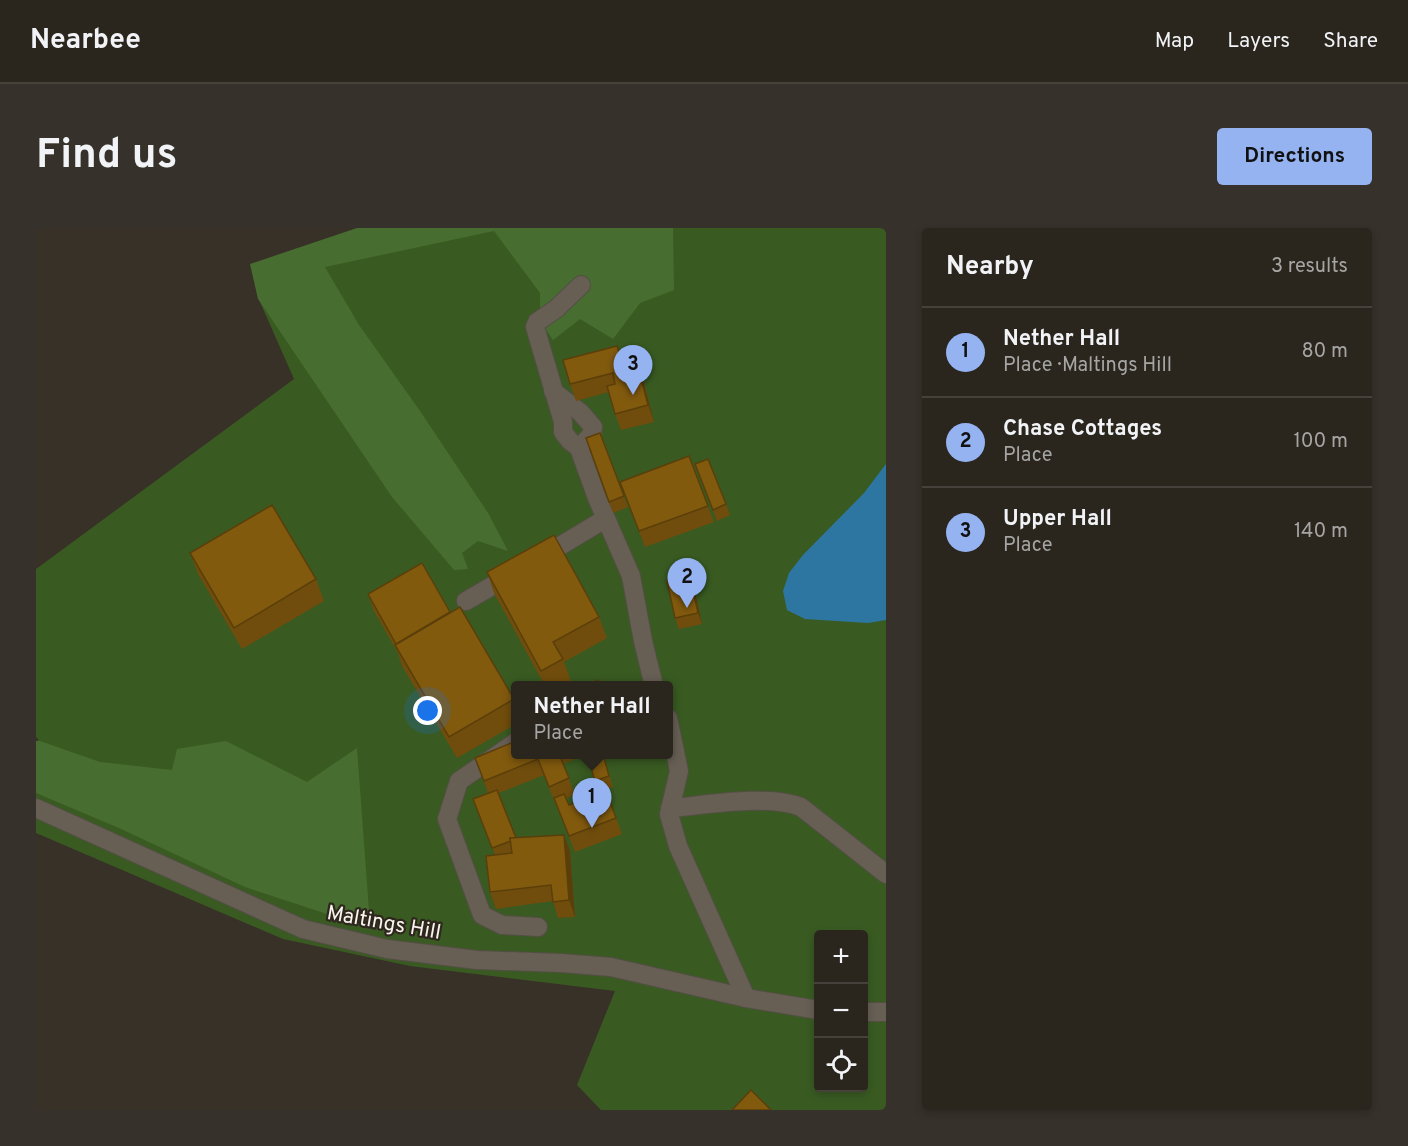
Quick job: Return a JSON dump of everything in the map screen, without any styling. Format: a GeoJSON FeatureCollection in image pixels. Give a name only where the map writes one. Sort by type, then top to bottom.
{"type":"FeatureCollection","features":[{"type":"Feature","properties":{"kind":"street"},"geometry":{"type":"LineString","coordinates":[[581,285],[556,309],[537,322],[535,327],[563,422],[563,432],[579,448],[605,519],[631,576],[653,681]]}},
{"type":"Feature","properties":{"kind":"street"},"geometry":{"type":"LineString","coordinates":[[553,391],[581,412],[593,427],[592,434],[579,448]]}},
{"type":"Feature","properties":{"kind":"street"},"geometry":{"type":"LineString","coordinates":[[466,601],[605,519]]}},
{"type":"Feature","properties":{"kind":"street"},"geometry":{"type":"LineString","coordinates":[[673,739],[679,771],[669,814],[678,846],[746,998]]}},
{"type":"Feature","properties":{"kind":"street"},"geometry":{"type":"LineString","coordinates":[[511,745],[459,781],[447,819],[482,915],[502,925],[538,927]]}},
{"type":"Feature","properties":{"kind":"street"},"geometry":{"type":"LineString","coordinates":[[670,808],[760,801],[788,802],[801,807],[886,874]]}},
{"type":"Feature","properties":{"kind":"street","name":"Maltings Hill"},"geometry":{"type":"LineString","coordinates":[[36,808],[303,929],[387,949],[477,960],[611,967],[746,998],[814,1009]]}},
{"type":"Feature","properties":{"kind":"street"},"geometry":{"type":"LineString","coordinates":[[868,1012],[886,1012]]}},
{"type":"Feature","properties":{"kind":"green space"},"geometry":{"type":"Polygon","coordinates":[[[357,228],[673,228],[674,290],[640,303],[613,339],[580,319],[553,340],[540,321],[540,293],[494,231],[325,267],[359,325],[488,513],[508,551],[478,541],[462,553],[468,569],[454,570],[392,497],[258,299],[250,264],[357,228]]]}},
{"type":"Feature","properties":{"kind":"green space"},"geometry":{"type":"Polygon","coordinates":[[[376,228],[886,228],[886,1110],[601,1110],[577,1085],[615,991],[410,966],[283,939],[36,833],[36,741],[39,740],[36,737],[36,569],[294,379],[260,302],[376,228]]]}},
{"type":"Feature","properties":{"kind":"green space"},"geometry":{"type":"Polygon","coordinates":[[[36,741],[100,762],[172,770],[177,749],[226,741],[307,782],[357,748],[369,911],[342,919],[245,887],[119,828],[36,793],[36,741]]]}},
{"type":"Feature","properties":{"kind":"water"},"geometry":{"type":"Polygon","coordinates":[[[886,464],[886,620],[868,623],[805,619],[787,610],[783,591],[789,573],[803,555],[864,493],[886,464]]]}},
{"type":"Feature","properties":{"kind":"building"},"geometry":{"type":"Polygon","coordinates":[[[617,346],[620,355],[634,352],[648,405],[615,414],[607,386],[615,384],[613,373],[570,384],[563,360],[617,346]]]}},
{"type":"Feature","properties":{"kind":"building"},"geometry":{"type":"Polygon","coordinates":[[[600,433],[624,496],[609,502],[586,438],[600,433]]]}},
{"type":"Feature","properties":{"kind":"building"},"geometry":{"type":"Polygon","coordinates":[[[689,456],[708,506],[639,531],[620,482],[689,456]]]}},
{"type":"Feature","properties":{"kind":"building"},"geometry":{"type":"Polygon","coordinates":[[[708,459],[726,504],[713,510],[695,464],[708,459]]]}},
{"type":"Feature","properties":{"kind":"building"},"geometry":{"type":"Polygon","coordinates":[[[272,505],[316,579],[234,628],[190,553],[272,505]]]}},
{"type":"Feature","properties":{"kind":"building"},"geometry":{"type":"Polygon","coordinates":[[[554,535],[599,617],[553,642],[563,659],[541,671],[487,572],[554,535]]]}},
{"type":"Feature","properties":{"kind":"building"},"geometry":{"type":"Polygon","coordinates":[[[422,563],[450,612],[396,644],[368,594],[422,563]]]}},
{"type":"Feature","properties":{"kind":"building"},"geometry":{"type":"Polygon","coordinates":[[[690,576],[698,613],[675,618],[667,581],[690,576]]]}},
{"type":"Feature","properties":{"kind":"building"},"geometry":{"type":"Polygon","coordinates":[[[460,607],[511,694],[511,701],[449,737],[395,645],[460,607]]]}},
{"type":"Feature","properties":{"kind":"building"},"geometry":{"type":"Polygon","coordinates":[[[511,743],[511,759],[538,759],[484,781],[475,758],[511,743]]]}},
{"type":"Feature","properties":{"kind":"building"},"geometry":{"type":"Polygon","coordinates":[[[538,759],[561,759],[569,778],[549,787],[538,759]]]}},
{"type":"Feature","properties":{"kind":"building"},"geometry":{"type":"Polygon","coordinates":[[[588,759],[604,759],[609,776],[595,781],[588,759]]]}},
{"type":"Feature","properties":{"kind":"building"},"geometry":{"type":"Polygon","coordinates":[[[497,790],[516,838],[510,838],[511,841],[492,848],[473,799],[497,790]]]}},
{"type":"Feature","properties":{"kind":"building"},"geometry":{"type":"Polygon","coordinates":[[[606,791],[616,818],[569,836],[554,798],[564,794],[569,805],[606,791]]]}},
{"type":"Feature","properties":{"kind":"building"},"geometry":{"type":"Polygon","coordinates":[[[564,835],[569,900],[553,902],[551,885],[490,892],[486,856],[512,853],[510,838],[564,835]]]}},
{"type":"Feature","properties":{"kind":"building"},"geometry":{"type":"Polygon","coordinates":[[[751,1090],[771,1110],[732,1110],[751,1090]]]}},
{"type":"Feature","properties":{"kind":"place","name":"Upper Hall"},"geometry":{"type":"Point","coordinates":[633,395]}},
{"type":"Feature","properties":{"kind":"place","name":"Chase Cottages"},"geometry":{"type":"Point","coordinates":[687,608]}},
{"type":"Feature","properties":{"kind":"place","name":"Nether Hall"},"geometry":{"type":"Point","coordinates":[592,828]}}]}
